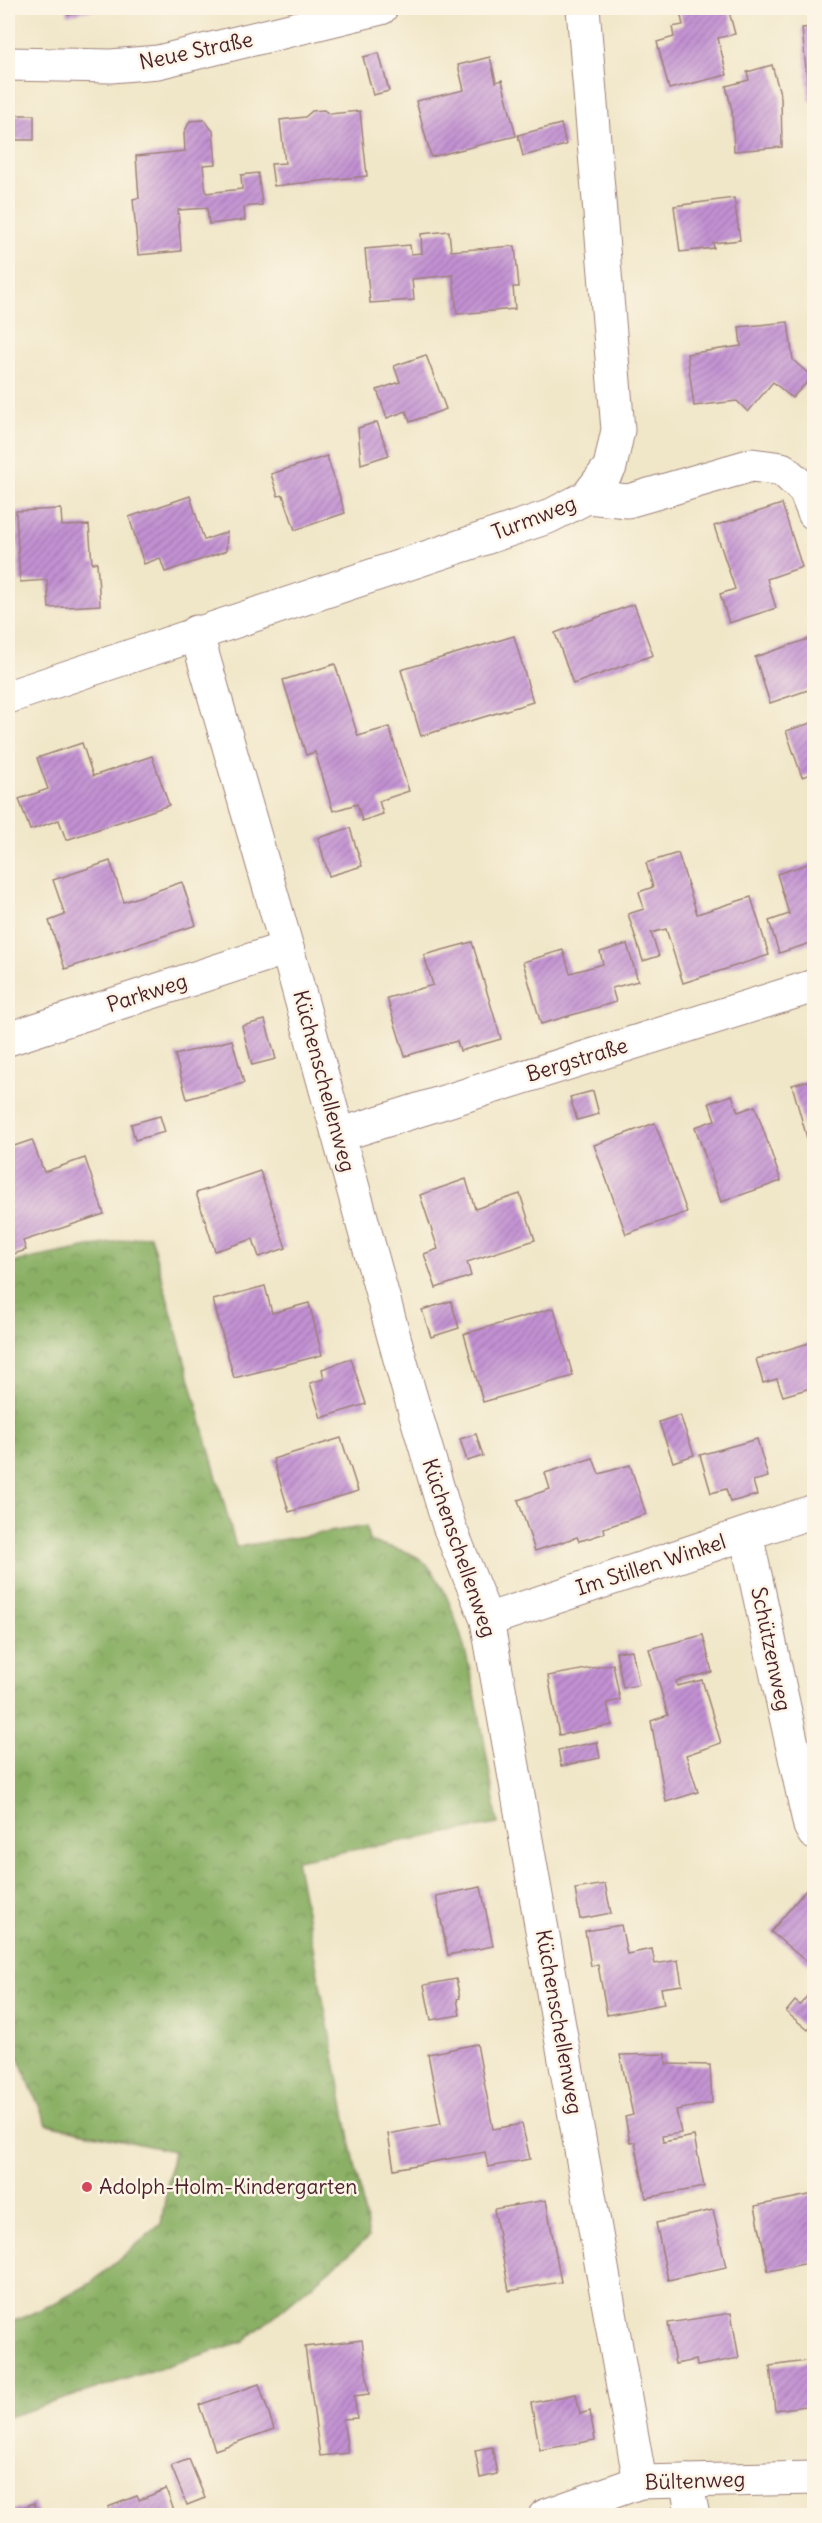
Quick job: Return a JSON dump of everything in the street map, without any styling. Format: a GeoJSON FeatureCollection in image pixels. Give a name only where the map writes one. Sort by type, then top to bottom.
{"type":"FeatureCollection","features":[{"type":"Feature","properties":{"kind":"street","name":"Neue Straße"},"geometry":{"type":"LineString","coordinates":[[8,64],[111,66],[158,62],[381,8]]}},
{"type":"Feature","properties":{"kind":"street","name":"Turmweg"},"geometry":{"type":"LineString","coordinates":[[8,697],[196,632],[548,517],[587,497],[610,467],[618,430],[583,8]]}},
{"type":"Feature","properties":{"kind":"street"},"geometry":{"type":"LineString","coordinates":[[587,497],[628,501],[752,465],[782,469],[804,490],[814,513]]}},
{"type":"Feature","properties":{"kind":"street","name":"Küchenschellenweg"},"geometry":{"type":"LineString","coordinates":[[196,632],[287,948],[408,1388],[449,1526],[488,1620],[640,2482]]}},
{"type":"Feature","properties":{"kind":"street","name":"Parkweg"},"geometry":{"type":"LineString","coordinates":[[8,1039],[287,948]]}},
{"type":"Feature","properties":{"kind":"street","name":"Bergstraße"},"geometry":{"type":"LineString","coordinates":[[339,1135],[814,986]]}},
{"type":"Feature","properties":{"kind":"street","name":"Im Stillen Winkel"},"geometry":{"type":"LineString","coordinates":[[488,1620],[814,1511]]}},
{"type":"Feature","properties":{"kind":"street","name":"Schützenweg"},"geometry":{"type":"LineString","coordinates":[[746,1534],[810,1826],[814,1833]]}},
{"type":"Feature","properties":{"kind":"street","name":"Bültenweg"},"geometry":{"type":"LineString","coordinates":[[545,2516],[640,2482],[814,2478]]}},
{"type":"Feature","properties":{"kind":"street"},"geometry":{"type":"LineString","coordinates":[[686,2481],[693,2516]]}},
{"type":"Feature","properties":{"kind":"green space"},"geometry":{"type":"Polygon","coordinates":[[[150,1235],[236,1547],[366,1526],[369,1541],[412,1554],[434,1574],[449,1603],[462,1639],[481,1722],[498,1824],[296,1860],[369,2237],[244,2341],[8,2417],[8,2324],[53,2304],[91,2283],[161,2224],[173,2151],[47,2124],[8,2034],[8,1263],[150,1235]]]}},
{"type":"Feature","properties":{"kind":"building"},"geometry":{"type":"Polygon","coordinates":[[[66,8],[96,8],[97,9],[68,15],[66,8]]]}},
{"type":"Feature","properties":{"kind":"building"},"geometry":{"type":"Polygon","coordinates":[[[679,8],[728,8],[735,34],[718,38],[727,75],[669,89],[657,42],[674,37],[672,27],[683,25],[679,8]]]}},
{"type":"Feature","properties":{"kind":"building"},"geometry":{"type":"Polygon","coordinates":[[[8,9],[13,9],[12,39],[8,39],[8,9]]]}},
{"type":"Feature","properties":{"kind":"building"},"geometry":{"type":"Polygon","coordinates":[[[814,27],[814,101],[809,101],[802,28],[814,27]]]}},
{"type":"Feature","properties":{"kind":"building"},"geometry":{"type":"Polygon","coordinates":[[[379,53],[389,91],[373,95],[363,57],[379,53]]]}},
{"type":"Feature","properties":{"kind":"building"},"geometry":{"type":"Polygon","coordinates":[[[490,57],[496,82],[502,80],[516,136],[431,157],[416,101],[464,90],[458,65],[490,57]]]}},
{"type":"Feature","properties":{"kind":"building"},"geometry":{"type":"Polygon","coordinates":[[[772,65],[781,97],[782,147],[734,151],[732,110],[726,86],[749,80],[747,72],[772,65]]]}},
{"type":"Feature","properties":{"kind":"building"},"geometry":{"type":"Polygon","coordinates":[[[324,110],[329,114],[360,111],[367,176],[274,186],[271,164],[285,163],[280,120],[305,117],[312,111],[324,110]]]}},
{"type":"Feature","properties":{"kind":"building"},"geometry":{"type":"Polygon","coordinates":[[[8,115],[34,115],[34,140],[8,140],[8,115]]]}},
{"type":"Feature","properties":{"kind":"building"},"geometry":{"type":"Polygon","coordinates":[[[204,120],[213,131],[216,164],[203,165],[206,193],[242,189],[241,175],[258,173],[262,205],[244,207],[245,220],[209,224],[207,208],[178,210],[181,251],[138,255],[133,199],[139,198],[136,156],[185,151],[184,133],[190,121],[204,120]]]}},
{"type":"Feature","properties":{"kind":"building"},"geometry":{"type":"Polygon","coordinates":[[[561,124],[566,145],[523,156],[518,135],[561,124]]]}},
{"type":"Feature","properties":{"kind":"building"},"geometry":{"type":"Polygon","coordinates":[[[734,198],[740,240],[713,243],[714,248],[680,252],[674,206],[734,198]]]}},
{"type":"Feature","properties":{"kind":"building"},"geometry":{"type":"Polygon","coordinates":[[[449,231],[451,251],[515,246],[519,287],[513,287],[515,309],[457,314],[453,275],[412,279],[414,300],[370,303],[365,249],[410,245],[411,254],[422,253],[421,234],[449,231]]]}},
{"type":"Feature","properties":{"kind":"building"},"geometry":{"type":"Polygon","coordinates":[[[788,322],[793,360],[812,377],[792,398],[773,382],[748,412],[737,401],[694,406],[687,354],[741,346],[739,327],[788,322]]]}},
{"type":"Feature","properties":{"kind":"building"},"geometry":{"type":"Polygon","coordinates":[[[426,355],[446,409],[410,422],[406,411],[387,418],[377,390],[400,382],[394,366],[426,355]]]}},
{"type":"Feature","properties":{"kind":"building"},"geometry":{"type":"Polygon","coordinates":[[[377,422],[389,455],[361,464],[358,428],[377,422]]]}},
{"type":"Feature","properties":{"kind":"building"},"geometry":{"type":"Polygon","coordinates":[[[327,456],[345,513],[295,530],[283,495],[278,496],[271,474],[327,456]]]}},
{"type":"Feature","properties":{"kind":"building"},"geometry":{"type":"Polygon","coordinates":[[[190,496],[204,540],[227,532],[226,551],[165,572],[160,558],[144,564],[129,517],[190,496]]]}},
{"type":"Feature","properties":{"kind":"building"},"geometry":{"type":"Polygon","coordinates":[[[782,504],[802,567],[767,579],[776,608],[729,623],[720,594],[735,589],[714,526],[782,504]]]}},
{"type":"Feature","properties":{"kind":"building"},"geometry":{"type":"Polygon","coordinates":[[[61,509],[62,526],[89,525],[92,563],[97,562],[100,605],[49,608],[47,580],[20,582],[16,511],[61,509]]]}},
{"type":"Feature","properties":{"kind":"building"},"geometry":{"type":"Polygon","coordinates":[[[634,604],[653,655],[573,684],[555,633],[634,604]]]}},
{"type":"Feature","properties":{"kind":"building"},"geometry":{"type":"Polygon","coordinates":[[[514,636],[533,702],[421,736],[401,670],[514,636]]]}},
{"type":"Feature","properties":{"kind":"building"},"geometry":{"type":"Polygon","coordinates":[[[814,637],[814,688],[770,703],[755,657],[814,637]]]}},
{"type":"Feature","properties":{"kind":"building"},"geometry":{"type":"Polygon","coordinates":[[[335,664],[358,736],[389,727],[409,791],[379,801],[383,814],[362,821],[357,804],[333,811],[315,752],[306,755],[283,680],[335,664]]]}},
{"type":"Feature","properties":{"kind":"building"},"geometry":{"type":"Polygon","coordinates":[[[814,722],[814,773],[802,777],[786,731],[814,722]]]}},
{"type":"Feature","properties":{"kind":"building"},"geometry":{"type":"Polygon","coordinates":[[[82,743],[93,776],[152,756],[169,805],[66,840],[59,820],[30,830],[19,799],[48,789],[37,758],[82,743]]]}},
{"type":"Feature","properties":{"kind":"building"},"geometry":{"type":"Polygon","coordinates":[[[350,828],[362,866],[329,876],[318,838],[350,828]]]}},
{"type":"Feature","properties":{"kind":"building"},"geometry":{"type":"Polygon","coordinates":[[[678,853],[697,914],[751,897],[769,955],[683,983],[666,929],[651,933],[659,956],[643,961],[628,914],[644,909],[639,892],[653,887],[646,863],[678,853]]]}},
{"type":"Feature","properties":{"kind":"building"},"geometry":{"type":"Polygon","coordinates":[[[110,861],[124,902],[182,882],[196,925],[65,969],[49,921],[65,915],[53,880],[110,861]]]}},
{"type":"Feature","properties":{"kind":"building"},"geometry":{"type":"Polygon","coordinates":[[[814,862],[814,942],[779,953],[769,921],[789,914],[777,874],[814,862]]]}},
{"type":"Feature","properties":{"kind":"building"},"geometry":{"type":"Polygon","coordinates":[[[472,942],[501,1039],[460,1051],[457,1041],[405,1056],[387,998],[433,985],[424,955],[472,942]]]}},
{"type":"Feature","properties":{"kind":"building"},"geometry":{"type":"Polygon","coordinates":[[[627,944],[638,981],[612,988],[616,1002],[541,1024],[523,962],[563,950],[570,973],[603,964],[600,952],[627,944]]]}},
{"type":"Feature","properties":{"kind":"building"},"geometry":{"type":"Polygon","coordinates":[[[265,1020],[276,1059],[252,1065],[242,1026],[265,1020]]]}},
{"type":"Feature","properties":{"kind":"building"},"geometry":{"type":"Polygon","coordinates":[[[232,1040],[244,1083],[187,1099],[175,1055],[232,1040]]]}},
{"type":"Feature","properties":{"kind":"building"},"geometry":{"type":"Polygon","coordinates":[[[814,1079],[814,1163],[792,1085],[814,1079]]]}},
{"type":"Feature","properties":{"kind":"building"},"geometry":{"type":"Polygon","coordinates":[[[593,1091],[599,1114],[577,1120],[570,1097],[593,1091]]]}},
{"type":"Feature","properties":{"kind":"building"},"geometry":{"type":"Polygon","coordinates":[[[732,1095],[738,1112],[755,1106],[781,1181],[721,1202],[695,1127],[715,1120],[709,1103],[732,1095]]]}},
{"type":"Feature","properties":{"kind":"building"},"geometry":{"type":"Polygon","coordinates":[[[160,1116],[165,1132],[135,1140],[131,1124],[160,1116]]]}},
{"type":"Feature","properties":{"kind":"building"},"geometry":{"type":"Polygon","coordinates":[[[655,1123],[687,1212],[626,1234],[594,1145],[655,1123]]]}},
{"type":"Feature","properties":{"kind":"building"},"geometry":{"type":"Polygon","coordinates":[[[32,1140],[44,1172],[85,1158],[104,1214],[23,1241],[26,1250],[8,1256],[8,1148],[32,1140]]]}},
{"type":"Feature","properties":{"kind":"building"},"geometry":{"type":"Polygon","coordinates":[[[260,1171],[286,1248],[259,1257],[253,1239],[215,1251],[196,1193],[260,1171]]]}},
{"type":"Feature","properties":{"kind":"building"},"geometry":{"type":"Polygon","coordinates":[[[466,1179],[475,1209],[520,1194],[535,1240],[467,1262],[471,1276],[436,1288],[424,1254],[438,1249],[420,1195],[466,1179]]]}},
{"type":"Feature","properties":{"kind":"building"},"geometry":{"type":"Polygon","coordinates":[[[265,1286],[272,1313],[309,1303],[322,1355],[234,1378],[213,1300],[265,1286]]]}},
{"type":"Feature","properties":{"kind":"building"},"geometry":{"type":"Polygon","coordinates":[[[451,1301],[459,1328],[431,1337],[422,1310],[451,1301]]]}},
{"type":"Feature","properties":{"kind":"building"},"geometry":{"type":"Polygon","coordinates":[[[554,1308],[573,1376],[483,1402],[464,1334],[554,1308]]]}},
{"type":"Feature","properties":{"kind":"building"},"geometry":{"type":"Polygon","coordinates":[[[809,1343],[814,1362],[814,1387],[783,1396],[777,1379],[763,1383],[756,1359],[809,1343]]]}},
{"type":"Feature","properties":{"kind":"building"},"geometry":{"type":"Polygon","coordinates":[[[351,1359],[366,1404],[321,1418],[310,1383],[324,1379],[322,1369],[351,1359]]]}},
{"type":"Feature","properties":{"kind":"building"},"geometry":{"type":"Polygon","coordinates":[[[680,1415],[694,1455],[673,1462],[659,1422],[680,1415]]]}},
{"type":"Feature","properties":{"kind":"building"},"geometry":{"type":"Polygon","coordinates":[[[476,1434],[483,1456],[467,1461],[460,1439],[476,1434]]]}},
{"type":"Feature","properties":{"kind":"building"},"geometry":{"type":"Polygon","coordinates":[[[341,1438],[358,1491],[289,1512],[273,1459],[341,1438]]]}},
{"type":"Feature","properties":{"kind":"building"},"geometry":{"type":"Polygon","coordinates":[[[757,1439],[768,1477],[753,1481],[757,1495],[730,1502],[726,1489],[711,1493],[700,1455],[757,1439]]]}},
{"type":"Feature","properties":{"kind":"building"},"geometry":{"type":"Polygon","coordinates":[[[593,1458],[599,1474],[630,1465],[646,1514],[604,1528],[605,1533],[579,1541],[577,1537],[535,1551],[518,1500],[550,1489],[545,1473],[593,1458]]]}},
{"type":"Feature","properties":{"kind":"building"},"geometry":{"type":"Polygon","coordinates":[[[703,1635],[712,1672],[676,1681],[677,1686],[702,1680],[721,1743],[686,1755],[698,1792],[666,1802],[651,1721],[668,1715],[649,1649],[703,1635]]]}},
{"type":"Feature","properties":{"kind":"building"},"geometry":{"type":"Polygon","coordinates":[[[632,1650],[639,1685],[623,1688],[616,1652],[632,1650]]]}},
{"type":"Feature","properties":{"kind":"building"},"geometry":{"type":"Polygon","coordinates":[[[613,1664],[620,1700],[607,1703],[612,1725],[559,1735],[548,1676],[613,1664]]]}},
{"type":"Feature","properties":{"kind":"building"},"geometry":{"type":"Polygon","coordinates":[[[597,1742],[600,1758],[561,1766],[558,1750],[597,1742]]]}},
{"type":"Feature","properties":{"kind":"building"},"geometry":{"type":"Polygon","coordinates":[[[605,1884],[611,1913],[580,1919],[575,1889],[605,1884]]]}},
{"type":"Feature","properties":{"kind":"building"},"geometry":{"type":"Polygon","coordinates":[[[481,1887],[493,1946],[448,1955],[436,1896],[481,1887]]]}},
{"type":"Feature","properties":{"kind":"building"},"geometry":{"type":"Polygon","coordinates":[[[808,1887],[814,1892],[814,1968],[771,1932],[808,1887]]]}},
{"type":"Feature","properties":{"kind":"building"},"geometry":{"type":"Polygon","coordinates":[[[621,1925],[627,1954],[652,1949],[655,1964],[678,1960],[682,1985],[661,1988],[664,2004],[607,2015],[598,1965],[591,1966],[585,1931],[621,1925]]]}},
{"type":"Feature","properties":{"kind":"building"},"geometry":{"type":"Polygon","coordinates":[[[456,1979],[460,1998],[457,1999],[460,2015],[431,2020],[424,1985],[456,1979]]]}},
{"type":"Feature","properties":{"kind":"building"},"geometry":{"type":"Polygon","coordinates":[[[811,1991],[814,1993],[814,2022],[808,2030],[786,2012],[795,2001],[800,2005],[811,1991]]]}},
{"type":"Feature","properties":{"kind":"building"},"geometry":{"type":"Polygon","coordinates":[[[477,2044],[493,2129],[522,2124],[530,2159],[488,2167],[485,2152],[394,2169],[388,2134],[441,2124],[428,2054],[477,2044]]]}},
{"type":"Feature","properties":{"kind":"building"},"geometry":{"type":"Polygon","coordinates":[[[666,2054],[666,2064],[710,2065],[712,2103],[676,2110],[681,2133],[662,2136],[663,2142],[694,2136],[704,2187],[646,2198],[635,2142],[630,2143],[625,2117],[633,2115],[620,2055],[666,2054]]]}},
{"type":"Feature","properties":{"kind":"building"},"geometry":{"type":"Polygon","coordinates":[[[814,2194],[814,2262],[768,2271],[755,2206],[814,2194]]]}},
{"type":"Feature","properties":{"kind":"building"},"geometry":{"type":"Polygon","coordinates":[[[546,2200],[561,2282],[509,2291],[494,2209],[546,2200]]]}},
{"type":"Feature","properties":{"kind":"building"},"geometry":{"type":"Polygon","coordinates":[[[713,2210],[726,2267],[668,2280],[656,2223],[713,2210]]]}},
{"type":"Feature","properties":{"kind":"building"},"geometry":{"type":"Polygon","coordinates":[[[731,2313],[739,2358],[697,2366],[696,2360],[675,2364],[668,2323],[731,2313]]]}},
{"type":"Feature","properties":{"kind":"building"},"geometry":{"type":"Polygon","coordinates":[[[362,2340],[369,2394],[354,2396],[357,2418],[343,2419],[348,2453],[320,2456],[305,2347],[362,2340]]]}},
{"type":"Feature","properties":{"kind":"building"},"geometry":{"type":"Polygon","coordinates":[[[814,2360],[814,2405],[775,2410],[770,2366],[814,2360]]]}},
{"type":"Feature","properties":{"kind":"building"},"geometry":{"type":"Polygon","coordinates":[[[259,2384],[274,2429],[215,2450],[199,2405],[259,2384]]]}},
{"type":"Feature","properties":{"kind":"building"},"geometry":{"type":"Polygon","coordinates":[[[576,2394],[580,2414],[590,2411],[595,2440],[540,2450],[531,2403],[576,2394]]]}},
{"type":"Feature","properties":{"kind":"building"},"geometry":{"type":"Polygon","coordinates":[[[492,2447],[497,2474],[480,2478],[475,2450],[492,2447]]]}},
{"type":"Feature","properties":{"kind":"building"},"geometry":{"type":"Polygon","coordinates":[[[189,2459],[205,2498],[187,2505],[171,2466],[189,2459]]]}},
{"type":"Feature","properties":{"kind":"building"},"geometry":{"type":"Polygon","coordinates":[[[166,2489],[176,2516],[112,2516],[108,2507],[137,2496],[139,2500],[166,2489]]]}},
{"type":"Feature","properties":{"kind":"building"},"geometry":{"type":"Polygon","coordinates":[[[34,2503],[39,2516],[8,2516],[8,2513],[34,2503]]]}},
{"type":"Feature","properties":{"kind":"place","name":"Adolph-Holm-Kindergarten"},"geometry":{"type":"Point","coordinates":[87,2187]}}]}
